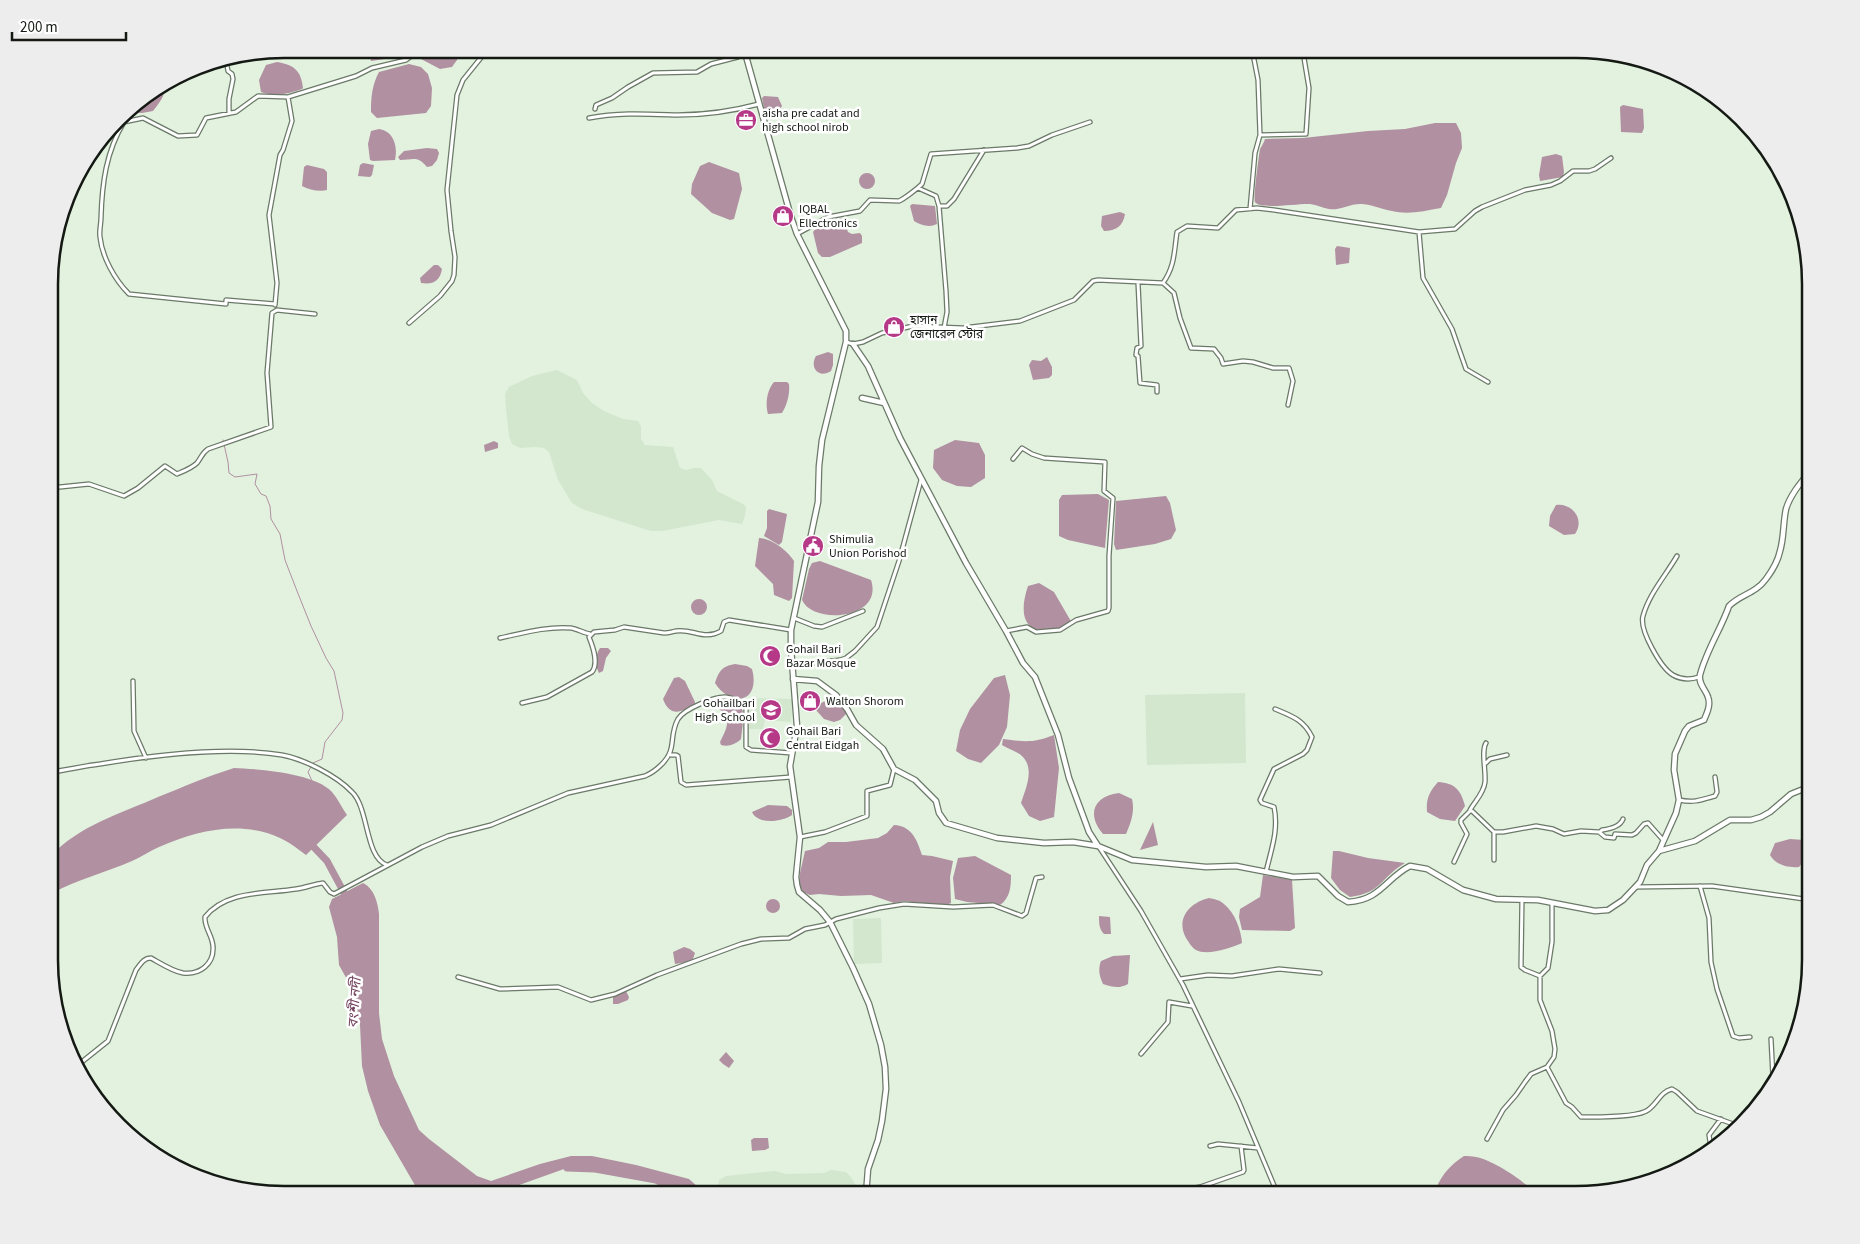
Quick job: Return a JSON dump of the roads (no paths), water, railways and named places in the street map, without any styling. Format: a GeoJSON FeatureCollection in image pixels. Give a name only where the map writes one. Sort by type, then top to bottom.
{"type":"FeatureCollection","features":[{"type":"Feature","properties":{"kind":"street"},"geometry":{"type":"LineString","coordinates":[[127,121],[143,118],[178,136],[197,135],[206,118],[236,112],[258,96],[288,97],[356,76],[372,68],[409,58]]}},
{"type":"Feature","properties":{"kind":"street"},"geometry":{"type":"LineString","coordinates":[[409,324],[440,296],[452,282],[454,276],[455,257],[447,190],[457,95],[463,80],[481,58]]}},
{"type":"Feature","properties":{"kind":"street"},"geometry":{"type":"LineString","coordinates":[[595,109],[596,105],[612,98],[628,86],[653,73],[696,72],[711,64],[734,58]]}},
{"type":"Feature","properties":{"kind":"street"},"geometry":{"type":"LineString","coordinates":[[746,58],[791,217],[841,317],[846,331],[846,342],[822,440],[818,502],[791,630],[797,726],[790,766],[800,837],[796,877],[799,892],[820,910],[830,922],[869,1004],[881,1045],[885,1067],[886,1090],[882,1121],[868,1169],[867,1186]]}},
{"type":"Feature","properties":{"kind":"street"},"geometry":{"type":"LineString","coordinates":[[1250,209],[1255,153],[1260,135],[1258,80],[1254,58]]}},
{"type":"Feature","properties":{"kind":"street"},"geometry":{"type":"LineString","coordinates":[[1260,135],[1306,134],[1309,88],[1304,58]]}},
{"type":"Feature","properties":{"kind":"street"},"geometry":{"type":"LineString","coordinates":[[227,65],[233,79],[229,113]]}},
{"type":"Feature","properties":{"kind":"street"},"geometry":{"type":"LineString","coordinates":[[58,487],[89,484],[124,496],[138,488],[166,466],[177,474],[192,467],[208,449],[271,427],[267,373],[271,320],[272,313],[275,310],[277,283],[269,215],[278,160],[292,121],[288,97]]}},
{"type":"Feature","properties":{"kind":"street"},"geometry":{"type":"LineString","coordinates":[[589,118],[616,114],[681,115],[727,111],[759,104]]}},
{"type":"Feature","properties":{"kind":"street"},"geometry":{"type":"LineString","coordinates":[[798,234],[828,216],[860,211],[870,200],[899,201],[922,184],[931,154],[1029,146],[1052,134],[1090,122]]}},
{"type":"Feature","properties":{"kind":"street"},"geometry":{"type":"LineString","coordinates":[[122,126],[109,154],[103,177],[99,235],[106,259],[122,287],[129,294],[226,304],[226,300],[275,304]]}},
{"type":"Feature","properties":{"kind":"street"},"geometry":{"type":"LineString","coordinates":[[939,206],[947,206],[954,199],[984,150]]}},
{"type":"Feature","properties":{"kind":"street"},"geometry":{"type":"LineString","coordinates":[[1162,283],[1170,272],[1174,260],[1177,232],[1187,226],[1218,228],[1236,210],[1250,209],[1288,212],[1419,232],[1454,229],[1482,207],[1525,190],[1551,185],[1573,171],[1584,172],[1595,169],[1611,158]]}},
{"type":"Feature","properties":{"kind":"street"},"geometry":{"type":"LineString","coordinates":[[918,188],[936,196],[939,206],[938,214],[943,242],[946,291],[944,328]]}},
{"type":"Feature","properties":{"kind":"street"},"geometry":{"type":"LineString","coordinates":[[1419,232],[1423,278],[1452,329],[1466,369],[1488,382]]}},
{"type":"Feature","properties":{"kind":"street"},"geometry":{"type":"LineString","coordinates":[[846,342],[853,344],[863,342],[882,333],[913,326],[963,328],[1020,321],[1074,300],[1093,281],[1162,283],[1174,293],[1180,318],[1191,348],[1214,349],[1222,358],[1223,364],[1243,361],[1273,368],[1289,368],[1293,381],[1288,405]]}},
{"type":"Feature","properties":{"kind":"street"},"geometry":{"type":"LineString","coordinates":[[1138,283],[1141,346],[1137,348],[1136,355],[1138,356],[1140,383],[1157,385],[1157,392]]}},
{"type":"Feature","properties":{"kind":"street"},"geometry":{"type":"LineString","coordinates":[[275,310],[314,314]]}},
{"type":"Feature","properties":{"kind":"street"},"geometry":{"type":"LineString","coordinates":[[853,344],[868,366],[922,480],[966,563],[1023,663],[1035,678],[1058,734],[1069,778],[1089,832],[1141,911],[1180,978],[1239,1102],[1274,1186]]}},
{"type":"Feature","properties":{"kind":"street"},"geometry":{"type":"LineString","coordinates":[[862,398],[884,403]]}},
{"type":"Feature","properties":{"kind":"street"},"geometry":{"type":"LineString","coordinates":[[1006,631],[1027,627],[1036,632],[1060,630],[1076,620],[1108,611],[1113,498],[1104,492],[1105,462],[1044,458],[1022,448],[1013,459]]}},
{"type":"Feature","properties":{"kind":"street"},"geometry":{"type":"LineString","coordinates":[[792,663],[808,664],[846,658],[877,627],[899,561],[922,480]]}},
{"type":"Feature","properties":{"kind":"street"},"geometry":{"type":"LineString","coordinates":[[793,679],[817,681],[836,694],[856,725],[883,749],[894,769],[921,784],[936,801],[942,820],[957,827],[997,838],[1044,843],[1073,842],[1099,847],[1132,860],[1206,867],[1236,866],[1293,877],[1318,876],[1342,900],[1350,903],[1380,891],[1400,872],[1412,866],[1427,869],[1463,890],[1496,899],[1522,899],[1603,912],[1613,908],[1640,882],[1647,865],[1659,851],[1664,841],[1676,813],[1679,800],[1674,770],[1675,754],[1685,731],[1689,726],[1704,720],[1709,706],[1708,697],[1699,677],[1729,606],[1735,600],[1756,591],[1773,567],[1780,552],[1787,507],[1802,482]]}},
{"type":"Feature","properties":{"kind":"street"},"geometry":{"type":"LineString","coordinates":[[1677,556],[1647,604],[1642,624],[1648,641],[1660,661],[1672,675],[1683,679],[1699,677]]}},
{"type":"Feature","properties":{"kind":"street"},"geometry":{"type":"LineString","coordinates":[[794,618],[822,627],[863,611]]}},
{"type":"Feature","properties":{"kind":"street"},"geometry":{"type":"LineString","coordinates":[[500,638],[529,631],[555,628],[573,628],[590,634],[624,627],[670,634],[676,631],[709,635],[721,631],[724,622],[729,620],[791,630]]}},
{"type":"Feature","properties":{"kind":"street"},"geometry":{"type":"LineString","coordinates":[[522,704],[547,697],[592,672],[594,669],[594,655],[589,637],[590,634]]}},
{"type":"Feature","properties":{"kind":"street"},"geometry":{"type":"LineString","coordinates":[[133,681],[134,731],[146,758]]}},
{"type":"Feature","properties":{"kind":"street"},"geometry":{"type":"LineString","coordinates":[[81,1062],[108,1041],[136,970],[142,962],[151,958],[180,973],[197,971],[208,966],[214,948],[204,920],[209,912],[232,898],[249,894],[298,889],[319,884],[325,885],[332,894],[343,891],[387,865],[448,836],[491,825],[568,793],[645,776],[652,773],[670,755],[676,726],[680,717],[697,706],[724,696],[746,708],[746,747],[751,750],[791,753]]}},
{"type":"Feature","properties":{"kind":"street"},"geometry":{"type":"LineString","coordinates":[[1266,872],[1276,831],[1276,819],[1274,807],[1260,800],[1274,769],[1304,754],[1312,737],[1307,726],[1292,716],[1275,709]]}},
{"type":"Feature","properties":{"kind":"street"},"geometry":{"type":"LineString","coordinates":[[1454,862],[1467,834],[1461,820],[1470,811],[1483,791],[1485,784],[1484,752],[1486,742]]}},
{"type":"Feature","properties":{"kind":"street"},"geometry":{"type":"LineString","coordinates":[[58,771],[146,758],[207,753],[269,754],[298,760],[341,781],[355,794],[360,802],[376,856],[381,863],[387,865]]}},
{"type":"Feature","properties":{"kind":"street"},"geometry":{"type":"LineString","coordinates":[[670,755],[678,756],[681,782],[686,785],[791,777]]}},
{"type":"Feature","properties":{"kind":"street"},"geometry":{"type":"LineString","coordinates":[[1485,764],[1490,759],[1506,755]]}},
{"type":"Feature","properties":{"kind":"street"},"geometry":{"type":"LineString","coordinates":[[800,837],[825,832],[867,816],[867,791],[890,784],[894,769]]}},
{"type":"Feature","properties":{"kind":"street"},"geometry":{"type":"LineString","coordinates":[[1679,800],[1693,802],[1715,796],[1717,790],[1715,777]]}},
{"type":"Feature","properties":{"kind":"street"},"geometry":{"type":"LineString","coordinates":[[1659,851],[1695,841],[1730,820],[1751,820],[1761,817],[1792,794],[1802,790]]}},
{"type":"Feature","properties":{"kind":"street"},"geometry":{"type":"LineString","coordinates":[[1470,811],[1494,832],[1536,826],[1553,828],[1564,834],[1581,831],[1600,832],[1618,825],[1623,819]]}},
{"type":"Feature","properties":{"kind":"street"},"geometry":{"type":"LineString","coordinates":[[1600,832],[1605,837],[1611,839],[1616,834],[1632,835],[1644,824],[1648,823],[1664,841]]}},
{"type":"Feature","properties":{"kind":"street"},"geometry":{"type":"LineString","coordinates":[[1494,832],[1494,860]]}},
{"type":"Feature","properties":{"kind":"street"},"geometry":{"type":"LineString","coordinates":[[458,977],[500,989],[558,987],[591,1000],[615,994],[657,975],[741,944],[760,939],[789,938],[805,929],[863,912],[904,904],[953,907],[993,906],[1022,916],[1026,913],[1036,878],[1042,877]]}},
{"type":"Feature","properties":{"kind":"street"},"geometry":{"type":"LineString","coordinates":[[1635,887],[1700,886],[1756,891],[1802,899]]}},
{"type":"Feature","properties":{"kind":"street"},"geometry":{"type":"LineString","coordinates":[[1700,886],[1709,918],[1711,962],[1727,1019],[1733,1036],[1739,1038],[1750,1037]]}},
{"type":"Feature","properties":{"kind":"street"},"geometry":{"type":"LineString","coordinates":[[1522,899],[1521,967],[1540,976]]}},
{"type":"Feature","properties":{"kind":"street"},"geometry":{"type":"LineString","coordinates":[[1487,1139],[1503,1110],[1524,1082],[1531,1074],[1547,1067],[1554,1057],[1555,1049],[1552,1030],[1540,1000],[1540,976],[1548,968],[1552,945],[1552,903]]}},
{"type":"Feature","properties":{"kind":"street"},"geometry":{"type":"LineString","coordinates":[[1180,978],[1232,976],[1279,969],[1320,973]]}},
{"type":"Feature","properties":{"kind":"street"},"geometry":{"type":"LineString","coordinates":[[1141,1054],[1168,1022],[1169,1002],[1192,1006]]}},
{"type":"Feature","properties":{"kind":"street"},"geometry":{"type":"LineString","coordinates":[[1771,1039],[1773,1073]]}},
{"type":"Feature","properties":{"kind":"street"},"geometry":{"type":"LineString","coordinates":[[1547,1067],[1566,1104],[1572,1106],[1581,1117],[1640,1113],[1648,1110],[1662,1094],[1672,1089],[1680,1094],[1697,1112],[1732,1124]]}},
{"type":"Feature","properties":{"kind":"street"},"geometry":{"type":"LineString","coordinates":[[1710,1143],[1709,1135],[1721,1119]]}},
{"type":"Feature","properties":{"kind":"street"},"geometry":{"type":"LineString","coordinates":[[1210,1146],[1218,1144],[1258,1148]]}},
{"type":"Feature","properties":{"kind":"street"},"geometry":{"type":"LineString","coordinates":[[1205,1186],[1243,1172],[1240,1146]]}},
{"type":"Feature","properties":{"kind":"waterway"},"geometry":{"type":"LineString","coordinates":[[223,440],[229,473],[235,477],[257,474],[255,484],[261,494],[266,496],[270,506],[271,519],[280,534],[285,560],[297,591],[311,626],[334,671],[343,713],[342,720],[325,742],[322,759],[313,763]]}},
{"type":"Feature","properties":{"kind":"waterway"},"geometry":{"type":"LineString","coordinates":[[311,767],[308,772],[312,781]]}},
{"type":"Feature","properties":{"kind":"waterway","name":"বংশী নদী"},"geometry":{"type":"LineString","coordinates":[[308,841],[327,861],[348,900]]}},
{"type":"Feature","properties":{"kind":"waterway","name":"বংশী নদী"},"geometry":{"type":"LineString","coordinates":[[567,1168],[595,1169],[656,1180],[668,1186]]}},
{"type":"Feature","properties":{"kind":"place","name":"aisha pre cadat and high school nirob"},"geometry":{"type":"Point","coordinates":[746,120]}},
{"type":"Feature","properties":{"kind":"place","name":"IQBAL Ellectronics"},"geometry":{"type":"Point","coordinates":[783,216]}},
{"type":"Feature","properties":{"kind":"place","name":"হাসান জেনারেল স্টোর"},"geometry":{"type":"Point","coordinates":[894,327]}},
{"type":"Feature","properties":{"kind":"place","name":"Shimulia Union Porishod"},"geometry":{"type":"Point","coordinates":[813,546]}},
{"type":"Feature","properties":{"kind":"place","name":"Gohail Bari Bazar Mosque"},"geometry":{"type":"Point","coordinates":[770,656]}},
{"type":"Feature","properties":{"kind":"place","name":"Walton Shorom"},"geometry":{"type":"Point","coordinates":[810,701]}},
{"type":"Feature","properties":{"kind":"place","name":"Gohailbari High School"},"geometry":{"type":"Point","coordinates":[771,710]}},
{"type":"Feature","properties":{"kind":"place","name":"Gohail Bari Central Eidgah"},"geometry":{"type":"Point","coordinates":[770,738]}}]}
